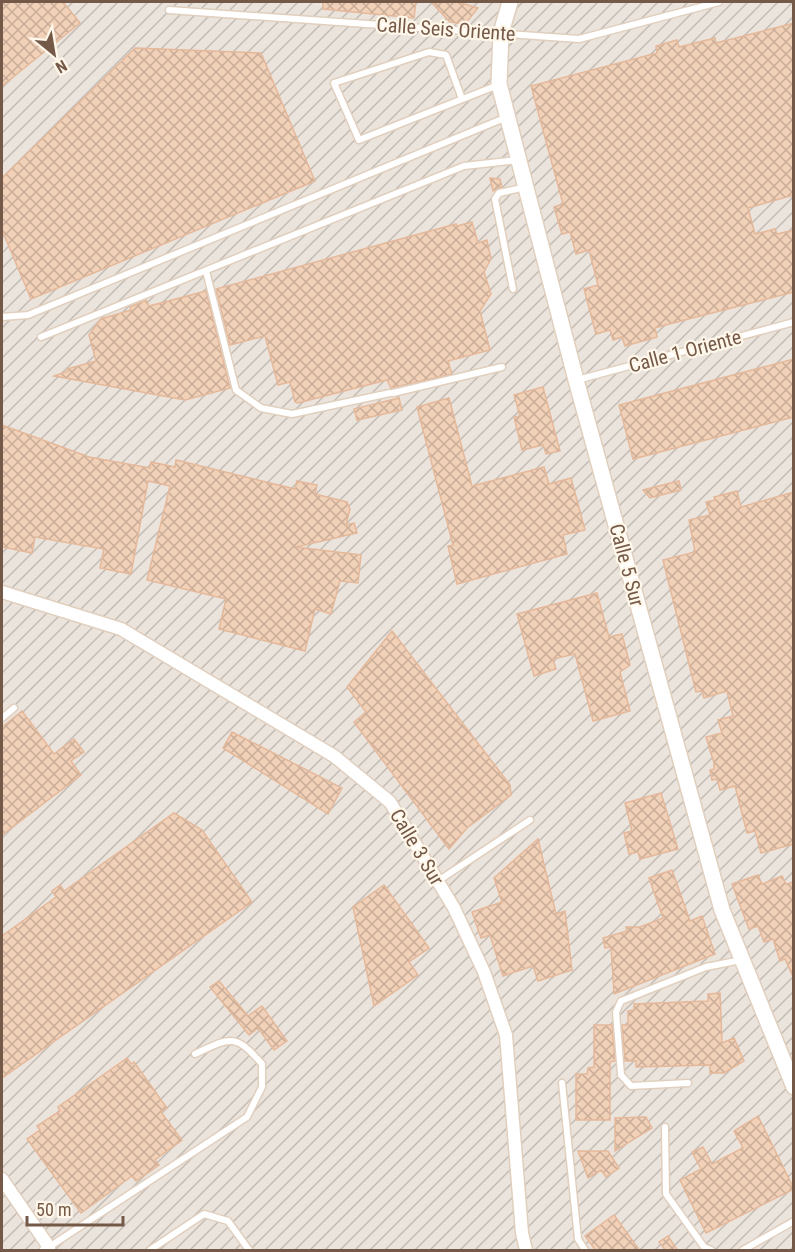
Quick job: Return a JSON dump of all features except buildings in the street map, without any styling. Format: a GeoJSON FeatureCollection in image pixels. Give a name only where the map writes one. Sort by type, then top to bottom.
{"type":"FeatureCollection","features":[{"type":"Feature","properties":{"kind":"street","name":"Calle 5 Sur"},"geometry":{"type":"LineString","coordinates":[[510,2],[501,33],[500,84],[576,380],[722,910],[794,1087]]}},
{"type":"Feature","properties":{"kind":"street","name":"Calle 3 Sur"},"geometry":{"type":"LineString","coordinates":[[2,592],[121,629],[334,756],[390,802],[454,908],[484,972],[506,1035],[522,1233],[526,1251]]}},
{"type":"Feature","properties":{"kind":"street"},"geometry":{"type":"LineString","coordinates":[[2,1179],[47,1249]]}},
{"type":"Feature","properties":{"kind":"lane","name":"Calle Seis Oriente"},"geometry":{"type":"LineString","coordinates":[[169,10],[579,39],[719,2]]}},
{"type":"Feature","properties":{"kind":"lane"},"geometry":{"type":"LineString","coordinates":[[462,99],[447,55],[429,51],[334,83],[359,140],[500,84]]}},
{"type":"Feature","properties":{"kind":"lane"},"geometry":{"type":"LineString","coordinates":[[2,317],[28,315],[508,117]]}},
{"type":"Feature","properties":{"kind":"lane"},"geometry":{"type":"LineString","coordinates":[[41,338],[464,166],[519,160]]}},
{"type":"Feature","properties":{"kind":"lane"},"geometry":{"type":"LineString","coordinates":[[513,289],[495,199],[499,193],[526,187]]}},
{"type":"Feature","properties":{"kind":"lane"},"geometry":{"type":"LineString","coordinates":[[206,271],[236,390],[261,408],[292,414],[502,367]]}},
{"type":"Feature","properties":{"kind":"lane","name":"Calle 1 Oriente"},"geometry":{"type":"LineString","coordinates":[[576,380],[794,322]]}},
{"type":"Feature","properties":{"kind":"lane"},"geometry":{"type":"LineString","coordinates":[[2,718],[14,708]]}},
{"type":"Feature","properties":{"kind":"lane"},"geometry":{"type":"LineString","coordinates":[[438,881],[530,820]]}},
{"type":"Feature","properties":{"kind":"lane"},"geometry":{"type":"LineString","coordinates":[[688,1083],[631,1086],[621,1075],[616,1012],[621,1001],[706,967],[741,960]]}},
{"type":"Feature","properties":{"kind":"lane"},"geometry":{"type":"LineString","coordinates":[[47,1249],[247,1117],[262,1087],[262,1064],[244,1043],[225,1040],[195,1054]]}},
{"type":"Feature","properties":{"kind":"lane"},"geometry":{"type":"LineString","coordinates":[[562,1083],[578,1239],[585,1251]]}},
{"type":"Feature","properties":{"kind":"lane"},"geometry":{"type":"LineString","coordinates":[[665,1127],[666,1194],[704,1247],[711,1251]]}},
{"type":"Feature","properties":{"kind":"lane"},"geometry":{"type":"LineString","coordinates":[[150,1251],[204,1214],[228,1221],[249,1251]]}},
{"type":"Feature","properties":{"kind":"lane"},"geometry":{"type":"LineString","coordinates":[[743,1251],[794,1221]]}},
{"type":"Feature","properties":{"kind":"shaded area"},"geometry":{"type":"Polygon","coordinates":[[[2,2],[793,2],[793,1250],[2,1250],[2,2]]]}}]}
